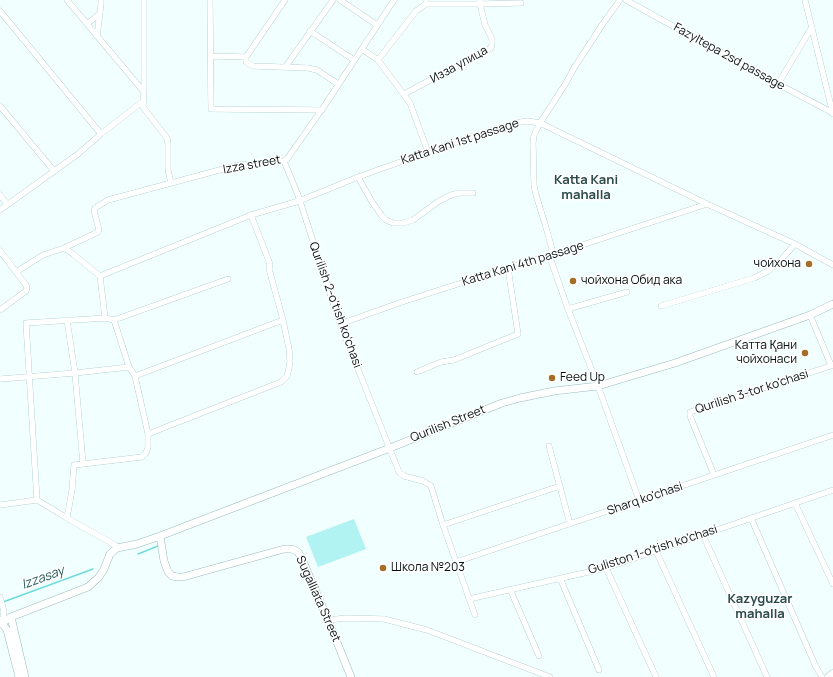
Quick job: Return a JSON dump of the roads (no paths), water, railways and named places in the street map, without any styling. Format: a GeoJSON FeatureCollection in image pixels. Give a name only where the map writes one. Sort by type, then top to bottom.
{"type":"FeatureCollection","features":[{"type":"Feature","properties":{"kind":"main road"},"geometry":{"type":"LineString","coordinates":[[829,677],[833,674]]}},
{"type":"Feature","properties":{"kind":"street"},"geometry":{"type":"LineString","coordinates":[[67,0],[144,92]]}},
{"type":"Feature","properties":{"kind":"street"},"geometry":{"type":"LineString","coordinates":[[97,36],[101,0]]}},
{"type":"Feature","properties":{"kind":"street"},"geometry":{"type":"LineString","coordinates":[[144,0],[143,107],[167,138],[168,170],[171,183]]}},
{"type":"Feature","properties":{"kind":"street"},"geometry":{"type":"LineString","coordinates":[[210,0],[211,109],[322,110]]}},
{"type":"Feature","properties":{"kind":"street"},"geometry":{"type":"LineString","coordinates":[[285,0],[246,57],[246,62],[253,66],[286,66],[317,70],[338,84]]}},
{"type":"Feature","properties":{"kind":"street"},"geometry":{"type":"LineString","coordinates":[[286,66],[333,0]]}},
{"type":"Feature","properties":{"kind":"street"},"geometry":{"type":"LineString","coordinates":[[340,0],[377,25]]}},
{"type":"Feature","properties":{"kind":"street","name":"Izza street"},"geometry":{"type":"LineString","coordinates":[[64,248],[98,232],[99,230],[94,211],[95,208],[108,200],[238,165],[280,162],[287,159],[322,110],[394,0]]}},
{"type":"Feature","properties":{"kind":"street"},"geometry":{"type":"LineString","coordinates":[[620,0],[574,68],[534,135],[534,185],[552,249],[549,255],[639,500]]}},
{"type":"Feature","properties":{"kind":"street","name":"Fazyltepa 2sd passage"},"geometry":{"type":"LineString","coordinates":[[626,0],[833,114]]}},
{"type":"Feature","properties":{"kind":"street"},"geometry":{"type":"LineString","coordinates":[[805,0],[833,114]]}},
{"type":"Feature","properties":{"kind":"street"},"geometry":{"type":"LineString","coordinates":[[378,60],[416,11],[426,2],[521,3]]}},
{"type":"Feature","properties":{"kind":"street","name":"Изза улица"},"geometry":{"type":"LineString","coordinates":[[404,94],[491,48],[492,40],[485,25],[480,2]]}},
{"type":"Feature","properties":{"kind":"street"},"geometry":{"type":"LineString","coordinates":[[0,11],[101,134]]}},
{"type":"Feature","properties":{"kind":"street"},"geometry":{"type":"LineString","coordinates":[[87,24],[100,13]]}},
{"type":"Feature","properties":{"kind":"street"},"geometry":{"type":"LineString","coordinates":[[778,84],[812,28]]}},
{"type":"Feature","properties":{"kind":"street"},"geometry":{"type":"LineString","coordinates":[[310,31],[354,60]]}},
{"type":"Feature","properties":{"kind":"street"},"geometry":{"type":"LineString","coordinates":[[362,49],[378,60],[410,103],[428,152]]}},
{"type":"Feature","properties":{"kind":"street"},"geometry":{"type":"LineString","coordinates":[[210,56],[246,57]]}},
{"type":"Feature","properties":{"kind":"street"},"geometry":{"type":"LineString","coordinates":[[0,210],[78,154],[143,101]]}},
{"type":"Feature","properties":{"kind":"street"},"geometry":{"type":"LineString","coordinates":[[0,106],[54,171]]}},
{"type":"Feature","properties":{"kind":"street","name":"Katta Kani 1st passage"},"geometry":{"type":"LineString","coordinates":[[100,276],[251,215],[299,201],[428,152],[515,123],[530,121],[540,124],[707,204],[795,244],[833,265]]}},
{"type":"Feature","properties":{"kind":"street","name":"Qurilish 2-o'tish ko'chasi"},"geometry":{"type":"LineString","coordinates":[[284,161],[298,195],[340,324],[400,472],[404,476],[423,481],[431,486],[443,525]]}},
{"type":"Feature","properties":{"kind":"street"},"geometry":{"type":"LineString","coordinates":[[358,178],[382,216],[386,220],[393,223],[403,223],[413,220],[439,201],[451,195],[473,193]]}},
{"type":"Feature","properties":{"kind":"street"},"geometry":{"type":"LineString","coordinates":[[0,195],[8,204]]}},
{"type":"Feature","properties":{"kind":"street","name":"Katta Kani 4th passage"},"geometry":{"type":"LineString","coordinates":[[340,324],[402,302],[707,204]]}},
{"type":"Feature","properties":{"kind":"street"},"geometry":{"type":"LineString","coordinates":[[148,434],[281,382],[286,376],[290,361],[283,320],[269,269],[270,264],[251,215]]}},
{"type":"Feature","properties":{"kind":"street"},"geometry":{"type":"LineString","coordinates":[[661,306],[754,278],[768,271],[780,262],[795,244]]}},
{"type":"Feature","properties":{"kind":"street"},"geometry":{"type":"LineString","coordinates":[[16,272],[43,256],[64,248],[100,276],[105,318]]}},
{"type":"Feature","properties":{"kind":"street"},"geometry":{"type":"LineString","coordinates":[[0,251],[27,288],[0,310]]}},
{"type":"Feature","properties":{"kind":"street"},"geometry":{"type":"LineString","coordinates":[[417,372],[441,362],[454,360],[518,334],[508,268]]}},
{"type":"Feature","properties":{"kind":"street"},"geometry":{"type":"LineString","coordinates":[[37,500],[26,323],[105,318],[114,320],[228,279]]}},
{"type":"Feature","properties":{"kind":"street"},"geometry":{"type":"LineString","coordinates":[[568,309],[627,292]]}},
{"type":"Feature","properties":{"kind":"street","name":"Qurilish Street"},"geometry":{"type":"LineString","coordinates":[[117,548],[143,543],[390,448],[502,403],[554,391],[598,386],[675,363],[810,315],[833,304]]}},
{"type":"Feature","properties":{"kind":"street"},"geometry":{"type":"LineString","coordinates":[[810,315],[832,365]]}},
{"type":"Feature","properties":{"kind":"street"},"geometry":{"type":"LineString","coordinates":[[67,320],[75,373],[83,464]]}},
{"type":"Feature","properties":{"kind":"street"},"geometry":{"type":"LineString","coordinates":[[67,518],[72,490],[74,465],[142,457],[146,453],[148,447],[148,434],[135,376],[129,368],[114,320]]}},
{"type":"Feature","properties":{"kind":"street"},"geometry":{"type":"LineString","coordinates":[[135,376],[283,320]]}},
{"type":"Feature","properties":{"kind":"street","name":"Qurilish 3-tor ko'chasi"},"geometry":{"type":"LineString","coordinates":[[714,475],[690,416],[690,412],[832,365]]}},
{"type":"Feature","properties":{"kind":"street"},"geometry":{"type":"LineString","coordinates":[[0,379],[129,368]]}},
{"type":"Feature","properties":{"kind":"street","name":"Sharq ko'chasi"},"geometry":{"type":"LineString","coordinates":[[456,562],[833,435]]}},
{"type":"Feature","properties":{"kind":"street"},"geometry":{"type":"LineString","coordinates":[[549,446],[570,524]]}},
{"type":"Feature","properties":{"kind":"street"},"geometry":{"type":"LineString","coordinates":[[475,615],[443,525],[560,486]]}},
{"type":"Feature","properties":{"kind":"street","name":"Guliston 1-o'tish ko'chasi"},"geometry":{"type":"LineString","coordinates":[[469,599],[606,568],[833,490]]}},
{"type":"Feature","properties":{"kind":"street"},"geometry":{"type":"LineString","coordinates":[[0,505],[37,500],[115,545],[117,548],[110,554],[99,578],[88,587],[11,617],[1,623]]}},
{"type":"Feature","properties":{"kind":"street"},"geometry":{"type":"LineString","coordinates":[[796,503],[833,584]]}},
{"type":"Feature","properties":{"kind":"street"},"geometry":{"type":"LineString","coordinates":[[751,518],[816,667],[822,677]]}},
{"type":"Feature","properties":{"kind":"street"},"geometry":{"type":"LineString","coordinates":[[703,535],[767,677]]}},
{"type":"Feature","properties":{"kind":"street","name":"Sugalliata Street"},"geometry":{"type":"LineString","coordinates":[[160,536],[164,561],[168,572],[172,576],[178,577],[183,577],[284,549],[292,549],[298,552],[301,556],[351,677]]}},
{"type":"Feature","properties":{"kind":"street"},"geometry":{"type":"LineString","coordinates":[[656,551],[714,677]]}},
{"type":"Feature","properties":{"kind":"street"},"geometry":{"type":"LineString","coordinates":[[606,568],[656,677]]}},
{"type":"Feature","properties":{"kind":"street"},"geometry":{"type":"LineString","coordinates":[[560,578],[599,670]]}},
{"type":"Feature","properties":{"kind":"street"},"geometry":{"type":"LineString","coordinates":[[510,589],[538,656]]}},
{"type":"Feature","properties":{"kind":"street"},"geometry":{"type":"LineString","coordinates":[[2,604],[11,617],[25,677]]}},
{"type":"Feature","properties":{"kind":"street"},"geometry":{"type":"LineString","coordinates":[[2,604],[1,623],[8,630],[19,677]]}},
{"type":"Feature","properties":{"kind":"street"},"geometry":{"type":"LineString","coordinates":[[328,620],[346,618],[384,619],[427,630],[550,677]]}},
{"type":"Feature","properties":{"kind":"waterway","name":"Izzasay"},"geometry":{"type":"LineString","coordinates":[[138,554],[158,546]]}},
{"type":"Feature","properties":{"kind":"waterway","name":"Izzasay"},"geometry":{"type":"LineString","coordinates":[[3,602],[93,569]]}},
{"type":"Feature","properties":{"kind":"place","name":"чойхона"},"geometry":{"type":"Point","coordinates":[809,264]}},
{"type":"Feature","properties":{"kind":"place","name":"чойхона Обид ака"},"geometry":{"type":"Point","coordinates":[573,281]}},
{"type":"Feature","properties":{"kind":"place","name":"Катта Қани чойхонаси"},"geometry":{"type":"Point","coordinates":[805,353]}},
{"type":"Feature","properties":{"kind":"place","name":"Feed Up"},"geometry":{"type":"Point","coordinates":[552,378]}},
{"type":"Feature","properties":{"kind":"place","name":"Школа №203"},"geometry":{"type":"Point","coordinates":[383,568]}},
{"type":"Feature","properties":{"kind":"district","name":"Katta Kani mahalla"},"geometry":{"type":"Point","coordinates":[586,188]}},
{"type":"Feature","properties":{"kind":"district","name":"Kazyguzar mahalla"},"geometry":{"type":"Point","coordinates":[760,606]}}]}
